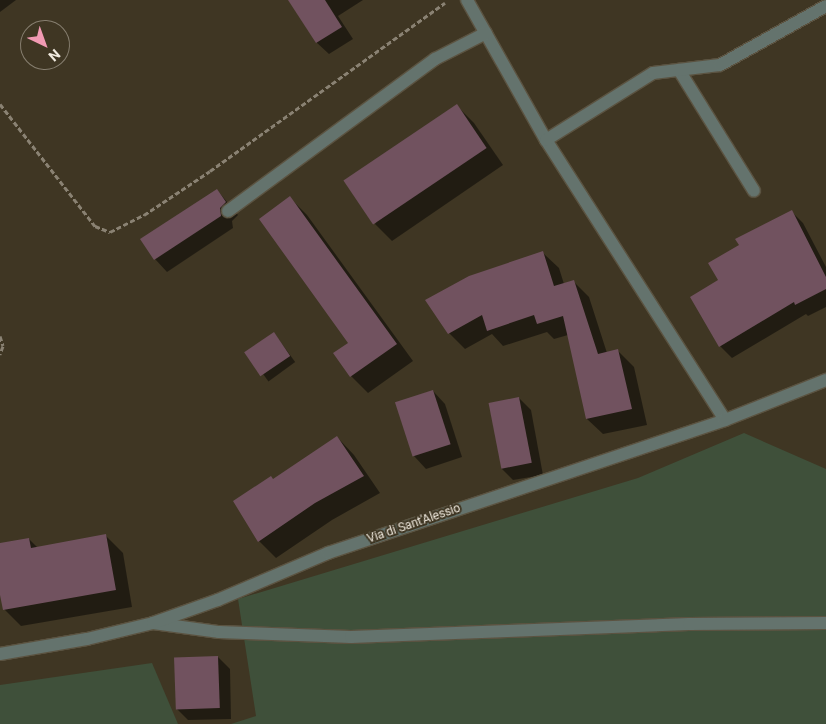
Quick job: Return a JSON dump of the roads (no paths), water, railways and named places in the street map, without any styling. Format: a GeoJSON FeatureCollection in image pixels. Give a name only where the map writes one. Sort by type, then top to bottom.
{"type":"FeatureCollection","features":[{"type":"Feature","properties":{"kind":"street"},"geometry":{"type":"LineString","coordinates":[[466,0],[546,140],[725,420]]}},
{"type":"Feature","properties":{"kind":"street"},"geometry":{"type":"LineString","coordinates":[[546,140],[653,73],[720,65],[826,6]]}},
{"type":"Feature","properties":{"kind":"street"},"geometry":{"type":"LineString","coordinates":[[228,211],[435,59],[486,33]]}},
{"type":"Feature","properties":{"kind":"street"},"geometry":{"type":"LineString","coordinates":[[679,70],[754,191]]}},
{"type":"Feature","properties":{"kind":"street","name":"Via di Sant'Alessio"},"geometry":{"type":"LineString","coordinates":[[0,654],[87,639],[153,623],[218,600],[328,553],[725,420],[826,380]]}},
{"type":"Feature","properties":{"kind":"street"},"geometry":{"type":"LineString","coordinates":[[153,623],[219,632],[351,637],[689,624],[826,623]]}}]}
